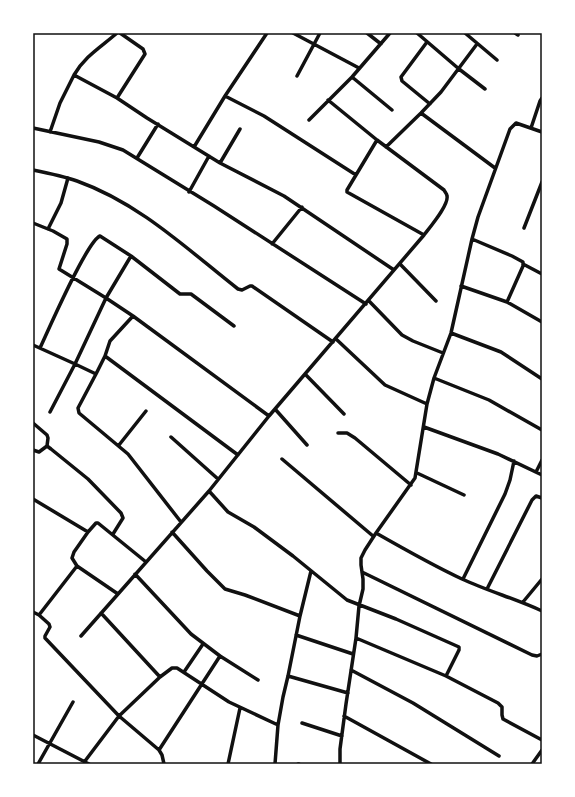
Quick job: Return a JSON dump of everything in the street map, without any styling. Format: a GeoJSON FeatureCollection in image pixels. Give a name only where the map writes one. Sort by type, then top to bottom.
{"type":"FeatureCollection","features":[{"type":"Feature","properties":{"kind":"street"},"geometry":{"type":"LineString","coordinates":[[50,132],[60,103],[80,65],[90,55],[118,33],[143,49],[145,54],[117,98]]}},
{"type":"Feature","properties":{"kind":"street"},"geometry":{"type":"LineString","coordinates":[[194,147],[225,96],[267,33]]}},
{"type":"Feature","properties":{"kind":"street"},"geometry":{"type":"LineString","coordinates":[[293,33],[359,68]]}},
{"type":"Feature","properties":{"kind":"street"},"geometry":{"type":"LineString","coordinates":[[297,76],[320,33]]}},
{"type":"Feature","properties":{"kind":"street"},"geometry":{"type":"LineString","coordinates":[[367,33],[381,44]]}},
{"type":"Feature","properties":{"kind":"street"},"geometry":{"type":"LineString","coordinates":[[309,120],[352,77],[390,33]]}},
{"type":"Feature","properties":{"kind":"street"},"geometry":{"type":"LineString","coordinates":[[417,33],[459,69],[485,88]]}},
{"type":"Feature","properties":{"kind":"street"},"geometry":{"type":"LineString","coordinates":[[465,33],[497,60]]}},
{"type":"Feature","properties":{"kind":"street"},"geometry":{"type":"LineString","coordinates":[[427,42],[401,77],[402,81],[430,104]]}},
{"type":"Feature","properties":{"kind":"street"},"geometry":{"type":"LineString","coordinates":[[386,147],[430,104],[459,69],[477,44]]}},
{"type":"Feature","properties":{"kind":"street"},"geometry":{"type":"LineString","coordinates":[[74,75],[117,98],[220,163],[284,196],[394,270]]}},
{"type":"Feature","properties":{"kind":"street"},"geometry":{"type":"LineString","coordinates":[[352,77],[392,110]]}},
{"type":"Feature","properties":{"kind":"street"},"geometry":{"type":"LineString","coordinates":[[225,96],[264,116],[356,175]]}},
{"type":"Feature","properties":{"kind":"street"},"geometry":{"type":"LineString","coordinates":[[532,128],[542,98]]}},
{"type":"Feature","properties":{"kind":"street"},"geometry":{"type":"LineString","coordinates":[[81,636],[209,490],[269,416],[369,301],[424,235],[447,201],[444,190],[386,147],[328,100]]}},
{"type":"Feature","properties":{"kind":"street"},"geometry":{"type":"LineString","coordinates":[[421,113],[495,168]]}},
{"type":"Feature","properties":{"kind":"street"},"geometry":{"type":"LineString","coordinates":[[340,764],[344,716],[352,670],[359,606],[363,589],[361,558],[374,534],[411,485],[417,474],[427,404],[434,378],[451,333],[472,239],[495,168],[513,125],[516,123],[542,132]]}},
{"type":"Feature","properties":{"kind":"street"},"geometry":{"type":"LineString","coordinates":[[137,158],[158,124]]}},
{"type":"Feature","properties":{"kind":"street"},"geometry":{"type":"LineString","coordinates":[[33,128],[111,145],[123,150],[214,206],[366,304]]}},
{"type":"Feature","properties":{"kind":"street"},"geometry":{"type":"LineString","coordinates":[[220,163],[240,129]]}},
{"type":"Feature","properties":{"kind":"street"},"geometry":{"type":"LineString","coordinates":[[377,140],[347,190],[348,194],[424,235]]}},
{"type":"Feature","properties":{"kind":"street"},"geometry":{"type":"LineString","coordinates":[[189,192],[209,156]]}},
{"type":"Feature","properties":{"kind":"street"},"geometry":{"type":"LineString","coordinates":[[33,170],[68,178],[103,192],[142,214],[238,289],[242,290],[252,286],[335,340],[385,385],[427,404]]}},
{"type":"Feature","properties":{"kind":"street"},"geometry":{"type":"LineString","coordinates":[[48,229],[61,203],[68,178]]}},
{"type":"Feature","properties":{"kind":"street"},"geometry":{"type":"LineString","coordinates":[[524,228],[542,182]]}},
{"type":"Feature","properties":{"kind":"street"},"geometry":{"type":"LineString","coordinates":[[272,244],[302,207]]}},
{"type":"Feature","properties":{"kind":"street"},"geometry":{"type":"LineString","coordinates":[[33,223],[67,239],[67,244],[58,267],[60,270],[133,316],[269,416]]}},
{"type":"Feature","properties":{"kind":"street"},"geometry":{"type":"LineString","coordinates":[[40,348],[73,278],[94,240],[98,237],[103,237],[131,256],[180,294],[191,294],[234,326]]}},
{"type":"Feature","properties":{"kind":"street"},"geometry":{"type":"LineString","coordinates":[[472,239],[522,261],[523,264],[542,274]]}},
{"type":"Feature","properties":{"kind":"street"},"geometry":{"type":"LineString","coordinates":[[50,412],[75,364],[106,298],[131,256]]}},
{"type":"Feature","properties":{"kind":"street"},"geometry":{"type":"LineString","coordinates":[[400,264],[436,301]]}},
{"type":"Feature","properties":{"kind":"street"},"geometry":{"type":"LineString","coordinates":[[508,302],[523,264]]}},
{"type":"Feature","properties":{"kind":"street"},"geometry":{"type":"LineString","coordinates":[[461,286],[508,302],[542,322]]}},
{"type":"Feature","properties":{"kind":"street"},"geometry":{"type":"LineString","coordinates":[[369,301],[402,335],[443,353]]}},
{"type":"Feature","properties":{"kind":"street"},"geometry":{"type":"LineString","coordinates":[[133,316],[110,341],[105,356],[78,408],[78,411],[119,446],[139,466],[181,522]]}},
{"type":"Feature","properties":{"kind":"street"},"geometry":{"type":"LineString","coordinates":[[451,333],[501,352],[542,379]]}},
{"type":"Feature","properties":{"kind":"street"},"geometry":{"type":"LineString","coordinates":[[33,345],[96,374]]}},
{"type":"Feature","properties":{"kind":"street"},"geometry":{"type":"LineString","coordinates":[[105,356],[238,455]]}},
{"type":"Feature","properties":{"kind":"street"},"geometry":{"type":"LineString","coordinates":[[305,374],[344,414]]}},
{"type":"Feature","properties":{"kind":"street"},"geometry":{"type":"LineString","coordinates":[[434,378],[489,400],[542,430]]}},
{"type":"Feature","properties":{"kind":"street"},"geometry":{"type":"LineString","coordinates":[[275,409],[308,446]]}},
{"type":"Feature","properties":{"kind":"street"},"geometry":{"type":"LineString","coordinates":[[119,446],[146,411]]}},
{"type":"Feature","properties":{"kind":"street"},"geometry":{"type":"LineString","coordinates":[[33,423],[47,435],[48,438],[47,446],[39,452],[33,450]]}},
{"type":"Feature","properties":{"kind":"street"},"geometry":{"type":"LineString","coordinates":[[424,427],[471,443],[514,461],[542,475]]}},
{"type":"Feature","properties":{"kind":"street"},"geometry":{"type":"LineString","coordinates":[[338,433],[347,433],[355,438],[411,485]]}},
{"type":"Feature","properties":{"kind":"street"},"geometry":{"type":"LineString","coordinates":[[171,437],[218,479]]}},
{"type":"Feature","properties":{"kind":"street"},"geometry":{"type":"LineString","coordinates":[[47,446],[78,471],[122,515],[123,520],[113,534]]}},
{"type":"Feature","properties":{"kind":"street"},"geometry":{"type":"LineString","coordinates":[[282,459],[374,534],[463,579],[523,602],[542,611]]}},
{"type":"Feature","properties":{"kind":"street"},"geometry":{"type":"LineString","coordinates":[[536,472],[542,460]]}},
{"type":"Feature","properties":{"kind":"street"},"geometry":{"type":"LineString","coordinates":[[463,579],[507,490],[514,461]]}},
{"type":"Feature","properties":{"kind":"street"},"geometry":{"type":"LineString","coordinates":[[417,474],[464,495]]}},
{"type":"Feature","properties":{"kind":"street"},"geometry":{"type":"LineString","coordinates":[[209,490],[228,512],[254,527],[347,600],[359,606],[396,619],[459,647],[459,650],[446,676]]}},
{"type":"Feature","properties":{"kind":"street"},"geometry":{"type":"LineString","coordinates":[[487,589],[532,500],[536,496],[542,498]]}},
{"type":"Feature","properties":{"kind":"street"},"geometry":{"type":"LineString","coordinates":[[33,499],[88,532]]}},
{"type":"Feature","properties":{"kind":"street"},"geometry":{"type":"LineString","coordinates":[[118,594],[77,566],[72,558],[88,532],[96,523],[113,534],[146,562]]}},
{"type":"Feature","properties":{"kind":"street"},"geometry":{"type":"LineString","coordinates":[[172,532],[225,589],[300,616]]}},
{"type":"Feature","properties":{"kind":"street"},"geometry":{"type":"LineString","coordinates":[[39,615],[77,566]]}},
{"type":"Feature","properties":{"kind":"street"},"geometry":{"type":"LineString","coordinates":[[275,764],[278,725],[283,698],[311,571]]}},
{"type":"Feature","properties":{"kind":"street"},"geometry":{"type":"LineString","coordinates":[[362,572],[532,655],[537,656],[542,654]]}},
{"type":"Feature","properties":{"kind":"street"},"geometry":{"type":"LineString","coordinates":[[135,574],[203,644],[258,680]]}},
{"type":"Feature","properties":{"kind":"street"},"geometry":{"type":"LineString","coordinates":[[523,602],[542,579]]}},
{"type":"Feature","properties":{"kind":"street"},"geometry":{"type":"LineString","coordinates":[[33,612],[39,615],[50,625],[45,634],[45,638],[119,716],[159,750],[164,764]]}},
{"type":"Feature","properties":{"kind":"street"},"geometry":{"type":"LineString","coordinates":[[101,613],[160,677]]}},
{"type":"Feature","properties":{"kind":"street"},"geometry":{"type":"LineString","coordinates":[[296,635],[353,654]]}},
{"type":"Feature","properties":{"kind":"street"},"geometry":{"type":"LineString","coordinates":[[356,638],[446,676],[498,703],[502,707],[503,719],[542,740]]}},
{"type":"Feature","properties":{"kind":"street"},"geometry":{"type":"LineString","coordinates":[[184,672],[203,644]]}},
{"type":"Feature","properties":{"kind":"street"},"geometry":{"type":"LineString","coordinates":[[159,750],[220,656]]}},
{"type":"Feature","properties":{"kind":"street"},"geometry":{"type":"LineString","coordinates":[[85,761],[119,716],[160,677],[172,668],[177,668],[184,672],[202,685],[240,708],[278,725]]}},
{"type":"Feature","properties":{"kind":"street"},"geometry":{"type":"LineString","coordinates":[[352,670],[413,703],[499,756]]}},
{"type":"Feature","properties":{"kind":"street"},"geometry":{"type":"LineString","coordinates":[[288,676],[348,693]]}},
{"type":"Feature","properties":{"kind":"street"},"geometry":{"type":"LineString","coordinates":[[38,764],[73,702]]}},
{"type":"Feature","properties":{"kind":"street"},"geometry":{"type":"LineString","coordinates":[[228,764],[240,708]]}},
{"type":"Feature","properties":{"kind":"street"},"geometry":{"type":"LineString","coordinates":[[344,716],[431,764]]}},
{"type":"Feature","properties":{"kind":"street"},"geometry":{"type":"LineString","coordinates":[[302,723],[342,736]]}},
{"type":"Feature","properties":{"kind":"street"},"geometry":{"type":"LineString","coordinates":[[33,734],[89,764]]}},
{"type":"Feature","properties":{"kind":"street"},"geometry":{"type":"LineString","coordinates":[[532,764],[542,750]]}}]}
